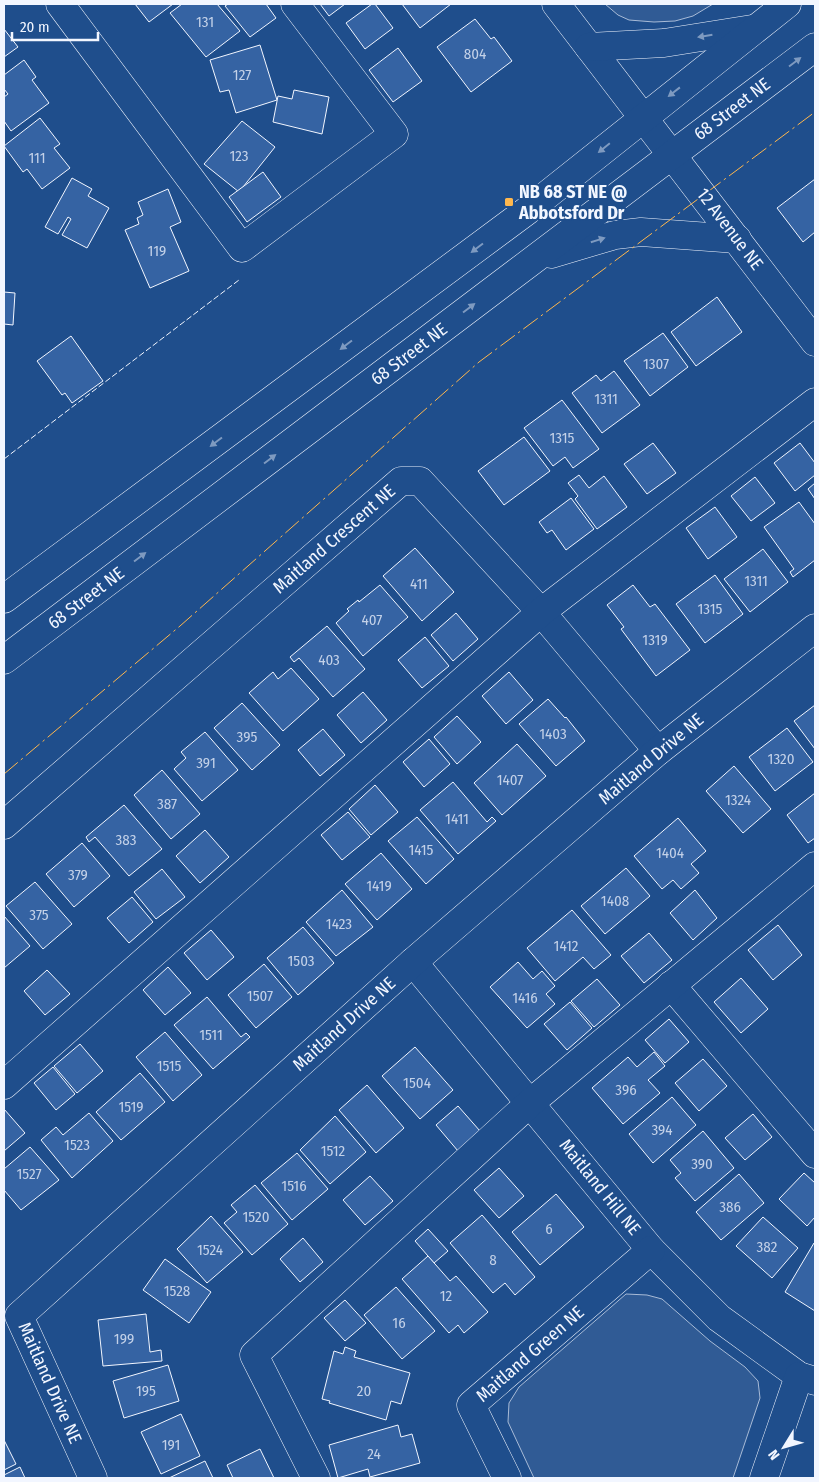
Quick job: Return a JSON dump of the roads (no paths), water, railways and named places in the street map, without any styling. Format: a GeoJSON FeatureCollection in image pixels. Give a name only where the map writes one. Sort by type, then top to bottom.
{"type":"FeatureCollection","features":[{"type":"Feature","properties":{"kind":"street"},"geometry":{"type":"LineString","coordinates":[[60,4],[242,248],[394,134],[295,4]]}},
{"type":"Feature","properties":{"kind":"street","name":"12 Avenue NE"},"geometry":{"type":"LineString","coordinates":[[556,4],[815,342]]}},
{"type":"Feature","properties":{"kind":"street"},"geometry":{"type":"LineString","coordinates":[[4,599],[528,210],[642,117],[787,4]]}},
{"type":"Feature","properties":{"kind":"street"},"geometry":{"type":"LineString","coordinates":[[589,47],[664,43],[754,29]]}},
{"type":"Feature","properties":{"kind":"street","name":"68 Street NE"},"geometry":{"type":"LineString","coordinates":[[4,660],[815,47]]}},
{"type":"Feature","properties":{"kind":"street"},"geometry":{"type":"LineString","coordinates":[[535,259],[615,235],[641,232],[737,239]]}},
{"type":"Feature","properties":{"kind":"street"},"geometry":{"type":"LineString","coordinates":[[4,1085],[541,612],[815,402]]}},
{"type":"Feature","properties":{"kind":"street","name":"Maitland Crescent NE"},"geometry":{"type":"LineString","coordinates":[[4,825],[401,481],[420,481],[541,612],[658,751]]}},
{"type":"Feature","properties":{"kind":"street","name":"Maitland Drive NE"},"geometry":{"type":"LineString","coordinates":[[94,1478],[19,1316],[413,962],[658,751],[815,628]]}},
{"type":"Feature","properties":{"kind":"street"},"geometry":{"type":"LineString","coordinates":[[316,1478],[254,1356],[530,1103],[815,866]]}},
{"type":"Feature","properties":{"kind":"street","name":"Maitland Hill NE"},"geometry":{"type":"LineString","coordinates":[[413,962],[651,1250],[719,1318],[807,1378]]}},
{"type":"Feature","properties":{"kind":"street"},"geometry":{"type":"LineString","coordinates":[[672,985],[815,1154]]}},
{"type":"Feature","properties":{"kind":"street","name":"Maitland Green NE"},"geometry":{"type":"LineString","coordinates":[[507,1478],[471,1405],[651,1250]]}},
{"type":"Feature","properties":{"kind":"street"},"geometry":{"type":"LineString","coordinates":[[764,1478],[807,1378]]}},
{"type":"Feature","properties":{"kind":"place","name":"NB 68 ST NE @ Abbotsford Dr"},"geometry":{"type":"Point","coordinates":[509,202]}}]}
